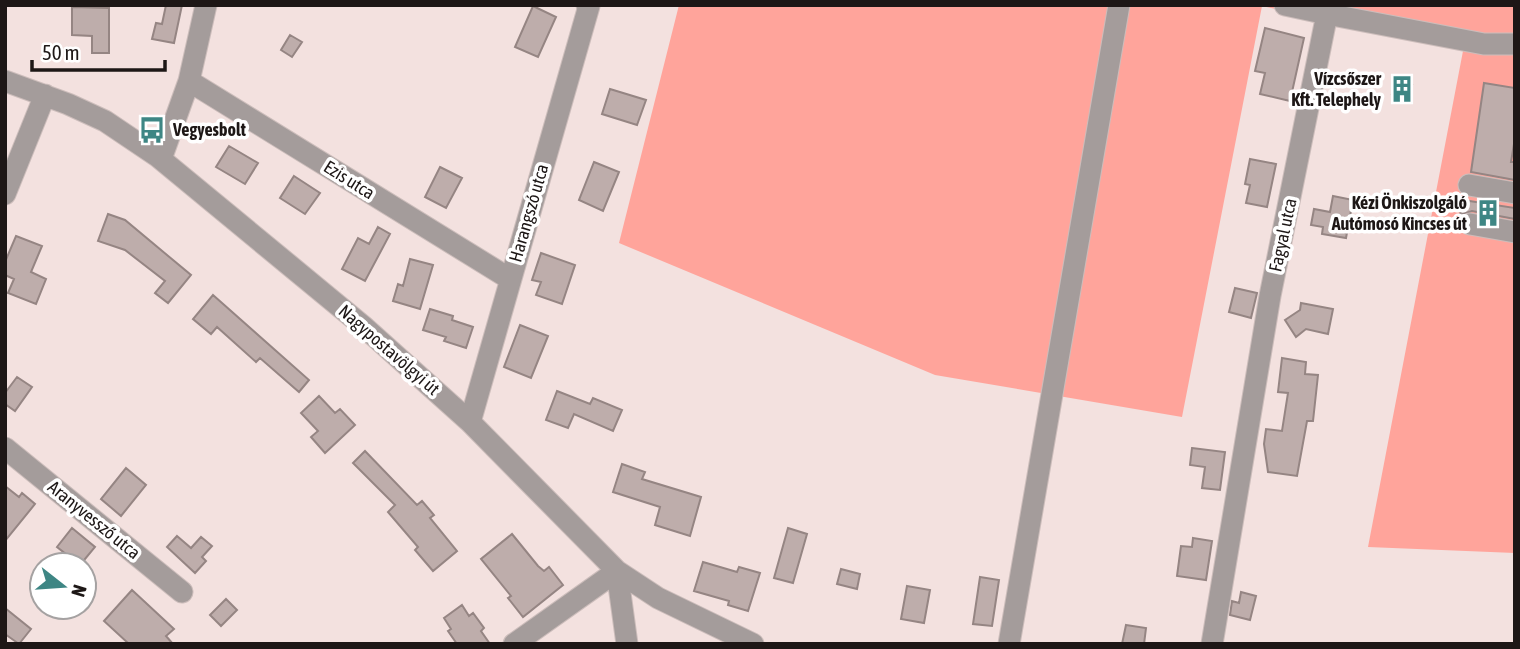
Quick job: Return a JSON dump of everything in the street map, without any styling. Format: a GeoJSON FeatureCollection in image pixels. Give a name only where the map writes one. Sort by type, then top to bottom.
{"type":"FeatureCollection","features":[{"type":"Feature","properties":{"kind":"street"},"geometry":{"type":"LineString","coordinates":[[161,159],[189,81],[206,5]]}},
{"type":"Feature","properties":{"kind":"street","name":"Harangszó utca"},"geometry":{"type":"LineString","coordinates":[[470,422],[589,6],[587,5]]}},
{"type":"Feature","properties":{"kind":"street"},"geometry":{"type":"LineString","coordinates":[[1009,644],[1119,5]]}},
{"type":"Feature","properties":{"kind":"street"},"geometry":{"type":"LineString","coordinates":[[1294,8],[1484,44],[1515,44]]}},
{"type":"Feature","properties":{"kind":"street","name":"Fagyal utca"},"geometry":{"type":"LineString","coordinates":[[1212,644],[1270,296],[1327,14]]}},
{"type":"Feature","properties":{"kind":"street","name":"Nagypostavölgyi út"},"geometry":{"type":"LineString","coordinates":[[5,81],[105,121],[161,159],[363,327],[470,422],[617,571],[658,598],[753,644]]}},
{"type":"Feature","properties":{"kind":"street","name":"Ezis utca"},"geometry":{"type":"LineString","coordinates":[[189,81],[509,279]]}},
{"type":"Feature","properties":{"kind":"street"},"geometry":{"type":"LineString","coordinates":[[5,194],[45,95]]}},
{"type":"Feature","properties":{"kind":"street"},"geometry":{"type":"LineString","coordinates":[[1469,185],[1515,193]]}},
{"type":"Feature","properties":{"kind":"street"},"geometry":{"type":"LineString","coordinates":[[1470,224],[1515,232]]}},
{"type":"Feature","properties":{"kind":"street","name":"Aranyvessző utca"},"geometry":{"type":"LineString","coordinates":[[5,448],[183,592]]}},
{"type":"Feature","properties":{"kind":"street"},"geometry":{"type":"LineString","coordinates":[[514,644],[617,571],[627,644]]}},
{"type":"Feature","properties":{"kind":"shaded area"},"geometry":{"type":"Polygon","coordinates":[[[679,5],[1515,5],[1515,553],[1368,547],[1463,51],[1262,6],[1182,417],[935,375],[619,243],[679,5]]]}},
{"type":"Feature","properties":{"kind":"building"},"geometry":{"type":"Polygon","coordinates":[[[166,5],[182,5],[174,43],[152,39],[156,23],[162,24],[166,5]]]}},
{"type":"Feature","properties":{"kind":"building"},"geometry":{"type":"Polygon","coordinates":[[[533,6],[556,17],[538,57],[515,47],[533,6]]]}},
{"type":"Feature","properties":{"kind":"building"},"geometry":{"type":"Polygon","coordinates":[[[72,7],[109,8],[109,53],[92,53],[92,36],[72,35],[72,7]]]}},
{"type":"Feature","properties":{"kind":"building"},"geometry":{"type":"Polygon","coordinates":[[[1265,28],[1304,38],[1290,101],[1260,94],[1265,73],[1255,71],[1265,28]]]}},
{"type":"Feature","properties":{"kind":"building"},"geometry":{"type":"Polygon","coordinates":[[[290,35],[302,42],[292,57],[281,50],[290,35]]]}},
{"type":"Feature","properties":{"kind":"building","name":"Vízcsőszer Kft. Telephely"},"geometry":{"type":"Polygon","coordinates":[[[1396,80],[1412,85],[1408,98],[1392,94],[1396,80]]]}},
{"type":"Feature","properties":{"kind":"building"},"geometry":{"type":"Polygon","coordinates":[[[1484,83],[1515,88],[1515,138],[1511,162],[1515,162],[1515,180],[1471,172],[1484,83]]]}},
{"type":"Feature","properties":{"kind":"building"},"geometry":{"type":"Polygon","coordinates":[[[610,89],[646,100],[637,125],[602,114],[610,89]]]}},
{"type":"Feature","properties":{"kind":"building"},"geometry":{"type":"Polygon","coordinates":[[[229,146],[258,163],[245,184],[216,167],[229,146]]]}},
{"type":"Feature","properties":{"kind":"building"},"geometry":{"type":"Polygon","coordinates":[[[1250,159],[1276,164],[1267,207],[1246,203],[1250,185],[1245,184],[1250,159]]]}},
{"type":"Feature","properties":{"kind":"building"},"geometry":{"type":"Polygon","coordinates":[[[594,162],[619,172],[603,211],[579,200],[594,162]]]}},
{"type":"Feature","properties":{"kind":"building"},"geometry":{"type":"Polygon","coordinates":[[[440,167],[462,178],[446,208],[425,197],[440,167]]]}},
{"type":"Feature","properties":{"kind":"building"},"geometry":{"type":"Polygon","coordinates":[[[294,176],[320,193],[305,214],[280,198],[294,176]]]}},
{"type":"Feature","properties":{"kind":"building"},"geometry":{"type":"Polygon","coordinates":[[[1333,196],[1353,200],[1346,238],[1322,234],[1323,227],[1311,225],[1314,209],[1330,212],[1333,196]]]}},
{"type":"Feature","properties":{"kind":"building"},"geometry":{"type":"Polygon","coordinates":[[[1463,200],[1515,208],[1515,219],[1472,211],[1460,215],[1463,200]]]}},
{"type":"Feature","properties":{"kind":"building"},"geometry":{"type":"Polygon","coordinates":[[[108,214],[125,220],[191,275],[168,303],[155,293],[165,281],[125,250],[98,241],[108,214]]]}},
{"type":"Feature","properties":{"kind":"building"},"geometry":{"type":"Polygon","coordinates":[[[378,227],[390,234],[365,281],[342,269],[358,238],[369,244],[378,227]]]}},
{"type":"Feature","properties":{"kind":"building"},"geometry":{"type":"Polygon","coordinates":[[[16,236],[42,246],[31,272],[46,279],[36,304],[8,293],[14,279],[5,275],[5,262],[16,236]]]}},
{"type":"Feature","properties":{"kind":"building"},"geometry":{"type":"Polygon","coordinates":[[[541,253],[575,265],[562,304],[536,295],[541,282],[532,280],[541,253]]]}},
{"type":"Feature","properties":{"kind":"building"},"geometry":{"type":"Polygon","coordinates":[[[410,259],[433,265],[420,309],[393,301],[398,284],[403,286],[410,259]]]}},
{"type":"Feature","properties":{"kind":"building"},"geometry":{"type":"Polygon","coordinates":[[[1235,288],[1257,293],[1251,318],[1229,312],[1235,288]]]}},
{"type":"Feature","properties":{"kind":"building"},"geometry":{"type":"Polygon","coordinates":[[[213,295],[309,380],[299,392],[260,358],[256,362],[217,327],[211,334],[193,319],[213,295]]]}},
{"type":"Feature","properties":{"kind":"building"},"geometry":{"type":"Polygon","coordinates":[[[1301,303],[1333,309],[1328,334],[1306,329],[1296,337],[1285,320],[1300,310],[1301,303]]]}},
{"type":"Feature","properties":{"kind":"building"},"geometry":{"type":"Polygon","coordinates":[[[430,309],[453,316],[452,320],[473,327],[466,348],[444,341],[446,337],[423,330],[430,309]]]}},
{"type":"Feature","properties":{"kind":"building"},"geometry":{"type":"Polygon","coordinates":[[[520,325],[548,336],[531,378],[504,367],[520,325]]]}},
{"type":"Feature","properties":{"kind":"building"},"geometry":{"type":"Polygon","coordinates":[[[1282,358],[1306,362],[1305,374],[1318,375],[1313,421],[1307,421],[1297,476],[1268,472],[1264,444],[1266,429],[1282,431],[1288,393],[1278,392],[1282,358]]]}},
{"type":"Feature","properties":{"kind":"building"},"geometry":{"type":"Polygon","coordinates":[[[17,377],[32,387],[15,411],[5,404],[5,393],[17,377]]]}},
{"type":"Feature","properties":{"kind":"building"},"geometry":{"type":"Polygon","coordinates":[[[557,391],[590,404],[593,398],[622,410],[613,431],[574,414],[568,428],[546,420],[557,391]]]}},
{"type":"Feature","properties":{"kind":"building"},"geometry":{"type":"Polygon","coordinates":[[[319,396],[335,413],[340,409],[355,425],[325,453],[311,437],[318,431],[301,413],[319,396]]]}},
{"type":"Feature","properties":{"kind":"building"},"geometry":{"type":"Polygon","coordinates":[[[1192,448],[1225,452],[1220,490],[1202,488],[1205,467],[1190,465],[1192,448]]]}},
{"type":"Feature","properties":{"kind":"building"},"geometry":{"type":"Polygon","coordinates":[[[365,451],[417,505],[422,501],[434,515],[430,518],[457,551],[433,571],[415,550],[418,547],[388,512],[395,505],[353,463],[365,451]]]}},
{"type":"Feature","properties":{"kind":"building"},"geometry":{"type":"Polygon","coordinates":[[[622,464],[645,472],[642,479],[701,497],[690,536],[655,525],[660,507],[613,492],[622,464]]]}},
{"type":"Feature","properties":{"kind":"building"},"geometry":{"type":"Polygon","coordinates":[[[126,468],[146,485],[121,516],[101,499],[126,468]]]}},
{"type":"Feature","properties":{"kind":"building"},"geometry":{"type":"Polygon","coordinates":[[[5,486],[19,497],[22,493],[35,504],[5,541],[5,486]]]}},
{"type":"Feature","properties":{"kind":"building"},"geometry":{"type":"Polygon","coordinates":[[[72,528],[95,547],[92,551],[62,551],[57,547],[72,528]]]}},
{"type":"Feature","properties":{"kind":"building"},"geometry":{"type":"Polygon","coordinates":[[[788,528],[807,534],[793,583],[774,578],[788,528]]]}},
{"type":"Feature","properties":{"kind":"building"},"geometry":{"type":"Polygon","coordinates":[[[512,534],[538,566],[544,571],[549,567],[563,585],[523,617],[508,598],[511,596],[481,559],[512,534]]]}},
{"type":"Feature","properties":{"kind":"building"},"geometry":{"type":"Polygon","coordinates":[[[177,536],[191,548],[201,537],[212,546],[202,557],[206,561],[195,573],[167,547],[177,536]]]}},
{"type":"Feature","properties":{"kind":"building"},"geometry":{"type":"Polygon","coordinates":[[[1193,538],[1212,541],[1206,580],[1177,576],[1181,546],[1192,547],[1193,538]]]}},
{"type":"Feature","properties":{"kind":"building"},"geometry":{"type":"Polygon","coordinates":[[[703,562],[737,572],[739,567],[760,573],[748,611],[728,605],[729,601],[694,591],[703,562]]]}},
{"type":"Feature","properties":{"kind":"building"},"geometry":{"type":"Polygon","coordinates":[[[841,569],[860,574],[857,589],[837,584],[841,569]]]}},
{"type":"Feature","properties":{"kind":"building"},"geometry":{"type":"Polygon","coordinates":[[[980,577],[999,580],[992,626],[973,624],[980,577]]]}},
{"type":"Feature","properties":{"kind":"building"},"geometry":{"type":"Polygon","coordinates":[[[907,586],[930,590],[924,623],[901,619],[907,586]]]}},
{"type":"Feature","properties":{"kind":"building"},"geometry":{"type":"Polygon","coordinates":[[[132,590],[174,629],[166,636],[173,644],[129,644],[104,621],[132,590]]]}},
{"type":"Feature","properties":{"kind":"building"},"geometry":{"type":"Polygon","coordinates":[[[1241,592],[1256,596],[1250,620],[1230,615],[1232,601],[1239,603],[1241,592]]]}},
{"type":"Feature","properties":{"kind":"building"},"geometry":{"type":"Polygon","coordinates":[[[226,599],[237,610],[221,626],[210,615],[226,599]]]}},
{"type":"Feature","properties":{"kind":"building"},"geometry":{"type":"Polygon","coordinates":[[[462,605],[469,616],[473,613],[484,628],[481,631],[490,644],[457,644],[448,631],[451,629],[444,618],[462,605]]]}},
{"type":"Feature","properties":{"kind":"building"},"geometry":{"type":"Polygon","coordinates":[[[5,608],[31,629],[19,644],[5,634],[5,608]]]}},
{"type":"Feature","properties":{"kind":"building"},"geometry":{"type":"Polygon","coordinates":[[[1126,625],[1146,628],[1144,644],[1122,644],[1126,625]]]}},
{"type":"Feature","properties":{"kind":"place","name":"Vízcsőszer Kft. Telephely"},"geometry":{"type":"Point","coordinates":[1402,89]}},
{"type":"Feature","properties":{"kind":"place","name":"Vegyesbolt"},"geometry":{"type":"Point","coordinates":[152,130]}},
{"type":"Feature","properties":{"kind":"place","name":"Kézi Önkiszolgáló Autómosó Kincses út"},"geometry":{"type":"Point","coordinates":[1488,213]}}]}
